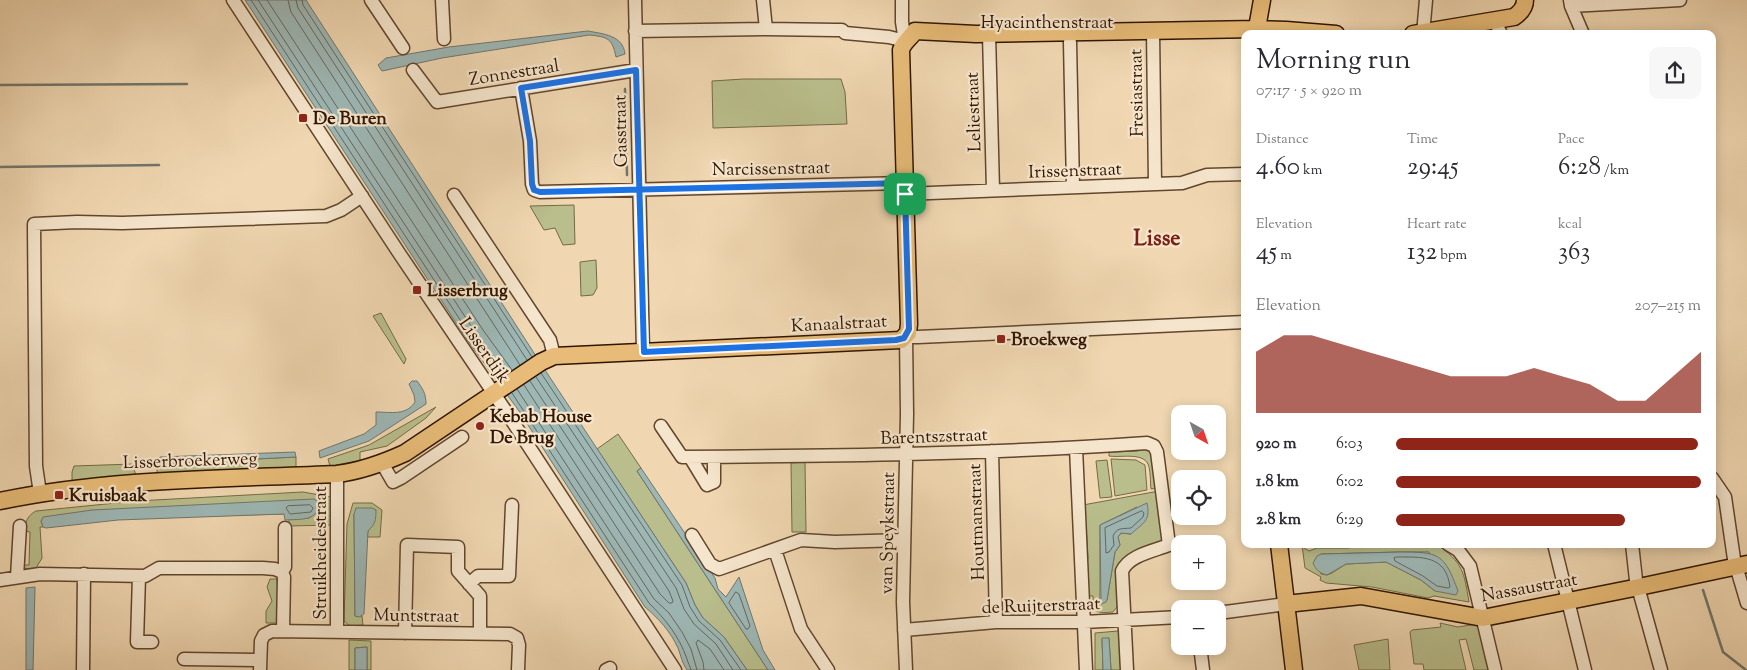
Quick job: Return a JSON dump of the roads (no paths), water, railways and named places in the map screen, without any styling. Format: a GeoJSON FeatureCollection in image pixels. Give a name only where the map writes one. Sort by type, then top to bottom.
{"type":"FeatureCollection","features":[{"type":"Feature","properties":{"kind":"main road"},"geometry":{"type":"LineString","coordinates":[[1253,30],[1262,0]]}},
{"type":"Feature","properties":{"kind":"main road"},"geometry":{"type":"LineString","coordinates":[[1459,30],[1498,27],[1520,13],[1525,0]]}},
{"type":"Feature","properties":{"kind":"main road","name":"Hyacinthenstraat"},"geometry":{"type":"LineString","coordinates":[[908,40],[916,31],[989,38],[1070,42],[1153,36]]}},
{"type":"Feature","properties":{"kind":"main road","name":"Hyacinthenstraat"},"geometry":{"type":"LineString","coordinates":[[989,38],[1241,34]]}},
{"type":"Feature","properties":{"kind":"main road"},"geometry":{"type":"LineString","coordinates":[[906,336],[909,324],[901,50],[908,40]]}},
{"type":"Feature","properties":{"kind":"main road","name":"Kanaalstraat"},"geometry":{"type":"LineString","coordinates":[[548,359],[644,352],[901,340],[906,336]]}},
{"type":"Feature","properties":{"kind":"main road","name":"Lisserbroekerweg"},"geometry":{"type":"LineString","coordinates":[[0,501],[40,493],[111,484],[354,472],[405,453],[548,359]]}},
{"type":"Feature","properties":{"kind":"main road"},"geometry":{"type":"LineString","coordinates":[[1279,548],[1294,670]]}},
{"type":"Feature","properties":{"kind":"main road","name":"Nassaustraat"},"geometry":{"type":"LineString","coordinates":[[1286,604],[1361,596],[1483,618],[1741,565]]}},
{"type":"Feature","properties":{"kind":"street","name":"Lisserdijk"},"geometry":{"type":"LineString","coordinates":[[232,0],[448,328],[498,391],[675,670]]}},
{"type":"Feature","properties":{"kind":"street"},"geometry":{"type":"LineString","coordinates":[[371,0],[403,48]]}},
{"type":"Feature","properties":{"kind":"street"},"geometry":{"type":"LineString","coordinates":[[442,0],[444,38]]}},
{"type":"Feature","properties":{"kind":"street","name":"Gasstraat"},"geometry":{"type":"LineString","coordinates":[[635,0],[638,189],[644,352]]}},
{"type":"Feature","properties":{"kind":"street"},"geometry":{"type":"LineString","coordinates":[[763,0],[766,28]]}},
{"type":"Feature","properties":{"kind":"street"},"geometry":{"type":"LineString","coordinates":[[635,31],[766,28],[842,30],[845,33],[908,40],[902,22],[902,0]]}},
{"type":"Feature","properties":{"kind":"street"},"geometry":{"type":"LineString","coordinates":[[1421,30],[1426,0]]}},
{"type":"Feature","properties":{"kind":"street"},"geometry":{"type":"LineString","coordinates":[[1581,30],[1571,3],[1680,0]]}},
{"type":"Feature","properties":{"kind":"street","name":"Fresiastraat"},"geometry":{"type":"LineString","coordinates":[[1153,36],[1155,184]]}},
{"type":"Feature","properties":{"kind":"street","name":"Leliestraat"},"geometry":{"type":"LineString","coordinates":[[989,38],[993,190]]}},
{"type":"Feature","properties":{"kind":"street"},"geometry":{"type":"LineString","coordinates":[[1070,42],[1073,187]]}},
{"type":"Feature","properties":{"kind":"street","name":"Zonnestraal"},"geometry":{"type":"LineString","coordinates":[[413,70],[437,102],[636,70]]}},
{"type":"Feature","properties":{"kind":"street","name":"Narcissenstraat"},"geometry":{"type":"LineString","coordinates":[[521,88],[530,141],[532,184],[534,190],[540,192],[638,189],[905,189]]}},
{"type":"Feature","properties":{"kind":"street","name":"Irissenstraat"},"geometry":{"type":"LineString","coordinates":[[905,189],[993,190],[1182,183],[1207,175],[1241,174]]}},
{"type":"Feature","properties":{"kind":"street"},"geometry":{"type":"LineString","coordinates":[[454,195],[550,340],[548,359]]}},
{"type":"Feature","properties":{"kind":"street"},"geometry":{"type":"LineString","coordinates":[[40,493],[36,466],[34,224],[132,223],[326,216],[341,210],[362,196]]}},
{"type":"Feature","properties":{"kind":"street","name":"Kanaalstraat"},"geometry":{"type":"LineString","coordinates":[[906,336],[1241,322]]}},
{"type":"Feature","properties":{"kind":"street","name":"van Speykstraat"},"geometry":{"type":"LineString","coordinates":[[906,336],[906,455],[903,540],[906,670]]}},
{"type":"Feature","properties":{"kind":"street"},"geometry":{"type":"LineString","coordinates":[[661,426],[682,457],[690,457],[707,484],[714,482],[714,457]]}},
{"type":"Feature","properties":{"kind":"street"},"geometry":{"type":"LineString","coordinates":[[382,463],[393,482],[462,438]]}},
{"type":"Feature","properties":{"kind":"street","name":"Barentszstraat"},"geometry":{"type":"LineString","coordinates":[[690,457],[906,455],[1147,443],[1154,446],[1157,452],[1169,545],[1130,561],[1124,566],[1122,571],[1124,620]]}},
{"type":"Feature","properties":{"kind":"street"},"geometry":{"type":"LineString","coordinates":[[1076,448],[1086,670]]}},
{"type":"Feature","properties":{"kind":"street","name":"Houtmanstraat"},"geometry":{"type":"LineString","coordinates":[[992,451],[996,622]]}},
{"type":"Feature","properties":{"kind":"street","name":"Struikheidestraat"},"geometry":{"type":"LineString","coordinates":[[337,474],[337,632]]}},
{"type":"Feature","properties":{"kind":"street"},"geometry":{"type":"LineString","coordinates":[[1716,484],[1725,496],[1741,565],[1747,603]]}},
{"type":"Feature","properties":{"kind":"street"},"geometry":{"type":"LineString","coordinates":[[469,584],[478,576],[509,576],[512,505]]}},
{"type":"Feature","properties":{"kind":"street"},"geometry":{"type":"LineString","coordinates":[[17,576],[20,526]]}},
{"type":"Feature","properties":{"kind":"street"},"geometry":{"type":"LineString","coordinates":[[282,572],[285,567],[285,528]]}},
{"type":"Feature","properties":{"kind":"street"},"geometry":{"type":"LineString","coordinates":[[692,535],[710,564],[719,569],[801,540],[835,542],[903,540]]}},
{"type":"Feature","properties":{"kind":"street"},"geometry":{"type":"LineString","coordinates":[[405,632],[408,545],[458,547],[458,571],[480,596],[480,633]]}},
{"type":"Feature","properties":{"kind":"street"},"geometry":{"type":"LineString","coordinates":[[1455,548],[1470,566],[1495,670]]}},
{"type":"Feature","properties":{"kind":"street"},"geometry":{"type":"LineString","coordinates":[[1555,548],[1585,670]]}},
{"type":"Feature","properties":{"kind":"street"},"geometry":{"type":"LineString","coordinates":[[1632,548],[1636,580],[1661,670]]}},
{"type":"Feature","properties":{"kind":"street"},"geometry":{"type":"LineString","coordinates":[[775,550],[801,629],[828,670]]}},
{"type":"Feature","properties":{"kind":"street"},"geometry":{"type":"LineString","coordinates":[[0,580],[40,574],[145,576],[159,568],[275,569],[282,572],[284,577],[282,631]]}},
{"type":"Feature","properties":{"kind":"street"},"geometry":{"type":"LineString","coordinates":[[83,670],[84,574]]}},
{"type":"Feature","properties":{"kind":"street"},"geometry":{"type":"LineString","coordinates":[[139,576],[137,642],[152,642]]}},
{"type":"Feature","properties":{"kind":"street"},"geometry":{"type":"LineString","coordinates":[[1226,613],[1286,604]]}},
{"type":"Feature","properties":{"kind":"street","name":"de Ruijterstraat"},"geometry":{"type":"LineString","coordinates":[[904,630],[996,622],[1084,622],[1171,618]]}},
{"type":"Feature","properties":{"kind":"street"},"geometry":{"type":"LineString","coordinates":[[1124,620],[1127,670]]}},
{"type":"Feature","properties":{"kind":"street","name":"Muntstraat"},"geometry":{"type":"LineString","coordinates":[[184,659],[260,665],[261,641],[264,635],[272,631],[480,633],[510,634],[516,638],[518,645],[518,670]]}},
{"type":"Feature","properties":{"kind":"street"},"geometry":{"type":"LineString","coordinates":[[1201,655],[1203,670]]}},
{"type":"Feature","properties":{"kind":"water"},"geometry":{"type":"Polygon","coordinates":[[[245,0],[306,0],[545,370],[686,583],[695,605],[703,618],[724,637],[747,670],[687,670],[678,648],[668,631],[645,607],[519,411],[468,341],[245,0]]]}},
{"type":"Feature","properties":{"kind":"water"},"geometry":{"type":"Polygon","coordinates":[[[588,31],[611,36],[616,39],[625,54],[616,57],[611,42],[605,38],[589,35],[442,58],[382,71],[378,65],[386,58],[449,47],[588,31]]]}},
{"type":"Feature","properties":{"kind":"water"},"geometry":{"type":"Polygon","coordinates":[[[412,381],[417,381],[421,387],[425,394],[426,404],[369,441],[320,458],[319,451],[364,434],[376,425],[376,412],[398,412],[411,406],[415,402],[409,384],[412,381]]]}},
{"type":"Feature","properties":{"kind":"water"},"geometry":{"type":"Polygon","coordinates":[[[295,452],[296,457],[157,464],[160,457],[295,452]]]}},
{"type":"Feature","properties":{"kind":"water"},"geometry":{"type":"Polygon","coordinates":[[[641,468],[715,578],[718,589],[726,597],[739,577],[763,650],[775,670],[768,670],[637,471],[641,468]]]}},
{"type":"Feature","properties":{"kind":"water"},"geometry":{"type":"Polygon","coordinates":[[[314,499],[318,502],[316,513],[302,519],[285,520],[284,514],[118,520],[46,528],[43,527],[41,521],[43,517],[92,510],[314,499]]]}},
{"type":"Feature","properties":{"kind":"water"},"geometry":{"type":"Polygon","coordinates":[[[1147,503],[1148,514],[1145,521],[1131,534],[1121,533],[1118,537],[1120,545],[1115,552],[1107,600],[1101,604],[1100,525],[1147,503]]]}},
{"type":"Feature","properties":{"kind":"water"},"geometry":{"type":"Polygon","coordinates":[[[356,508],[372,508],[376,510],[375,522],[368,531],[364,614],[359,617],[355,616],[354,514],[356,508]]]}},
{"type":"Feature","properties":{"kind":"water"},"geometry":{"type":"Polygon","coordinates":[[[1399,552],[1432,554],[1438,557],[1449,569],[1458,591],[1456,595],[1435,591],[1421,580],[1386,562],[1346,564],[1327,575],[1318,571],[1313,563],[1317,556],[1321,554],[1399,552]]]}},
{"type":"Feature","properties":{"kind":"water"},"geometry":{"type":"Polygon","coordinates":[[[35,587],[33,670],[26,670],[26,588],[35,587]]]}},
{"type":"Feature","properties":{"kind":"water"},"geometry":{"type":"Polygon","coordinates":[[[1102,638],[1109,638],[1111,670],[1103,670],[1102,638]]]}},
{"type":"Feature","properties":{"kind":"water"},"geometry":{"type":"Polygon","coordinates":[[[367,647],[367,670],[355,670],[355,648],[367,647]]]}},
{"type":"Feature","properties":{"kind":"waterway"},"geometry":{"type":"LineString","coordinates":[[0,85],[187,84]]}},
{"type":"Feature","properties":{"kind":"waterway"},"geometry":{"type":"LineString","coordinates":[[625,89],[627,175]]}},
{"type":"Feature","properties":{"kind":"waterway"},"geometry":{"type":"LineString","coordinates":[[0,167],[159,165]]}},
{"type":"Feature","properties":{"kind":"waterway"},"geometry":{"type":"LineString","coordinates":[[1703,590],[1723,652],[1746,670]]}},
{"type":"Feature","properties":{"kind":"place","name":"De Buren"},"geometry":{"type":"Point","coordinates":[303,118]}},
{"type":"Feature","properties":{"kind":"place","name":"Lisserbrug"},"geometry":{"type":"Point","coordinates":[417,290]}},
{"type":"Feature","properties":{"kind":"place","name":"Broekweg"},"geometry":{"type":"Point","coordinates":[1001,339]}},
{"type":"Feature","properties":{"kind":"place","name":"Kebab House De Brug"},"geometry":{"type":"Point","coordinates":[480,426]}},
{"type":"Feature","properties":{"kind":"place","name":"Kruisbaak"},"geometry":{"type":"Point","coordinates":[59,495]}},
{"type":"Feature","properties":{"kind":"district","name":"Lisse"},"geometry":{"type":"Point","coordinates":[1157,237]}}]}
